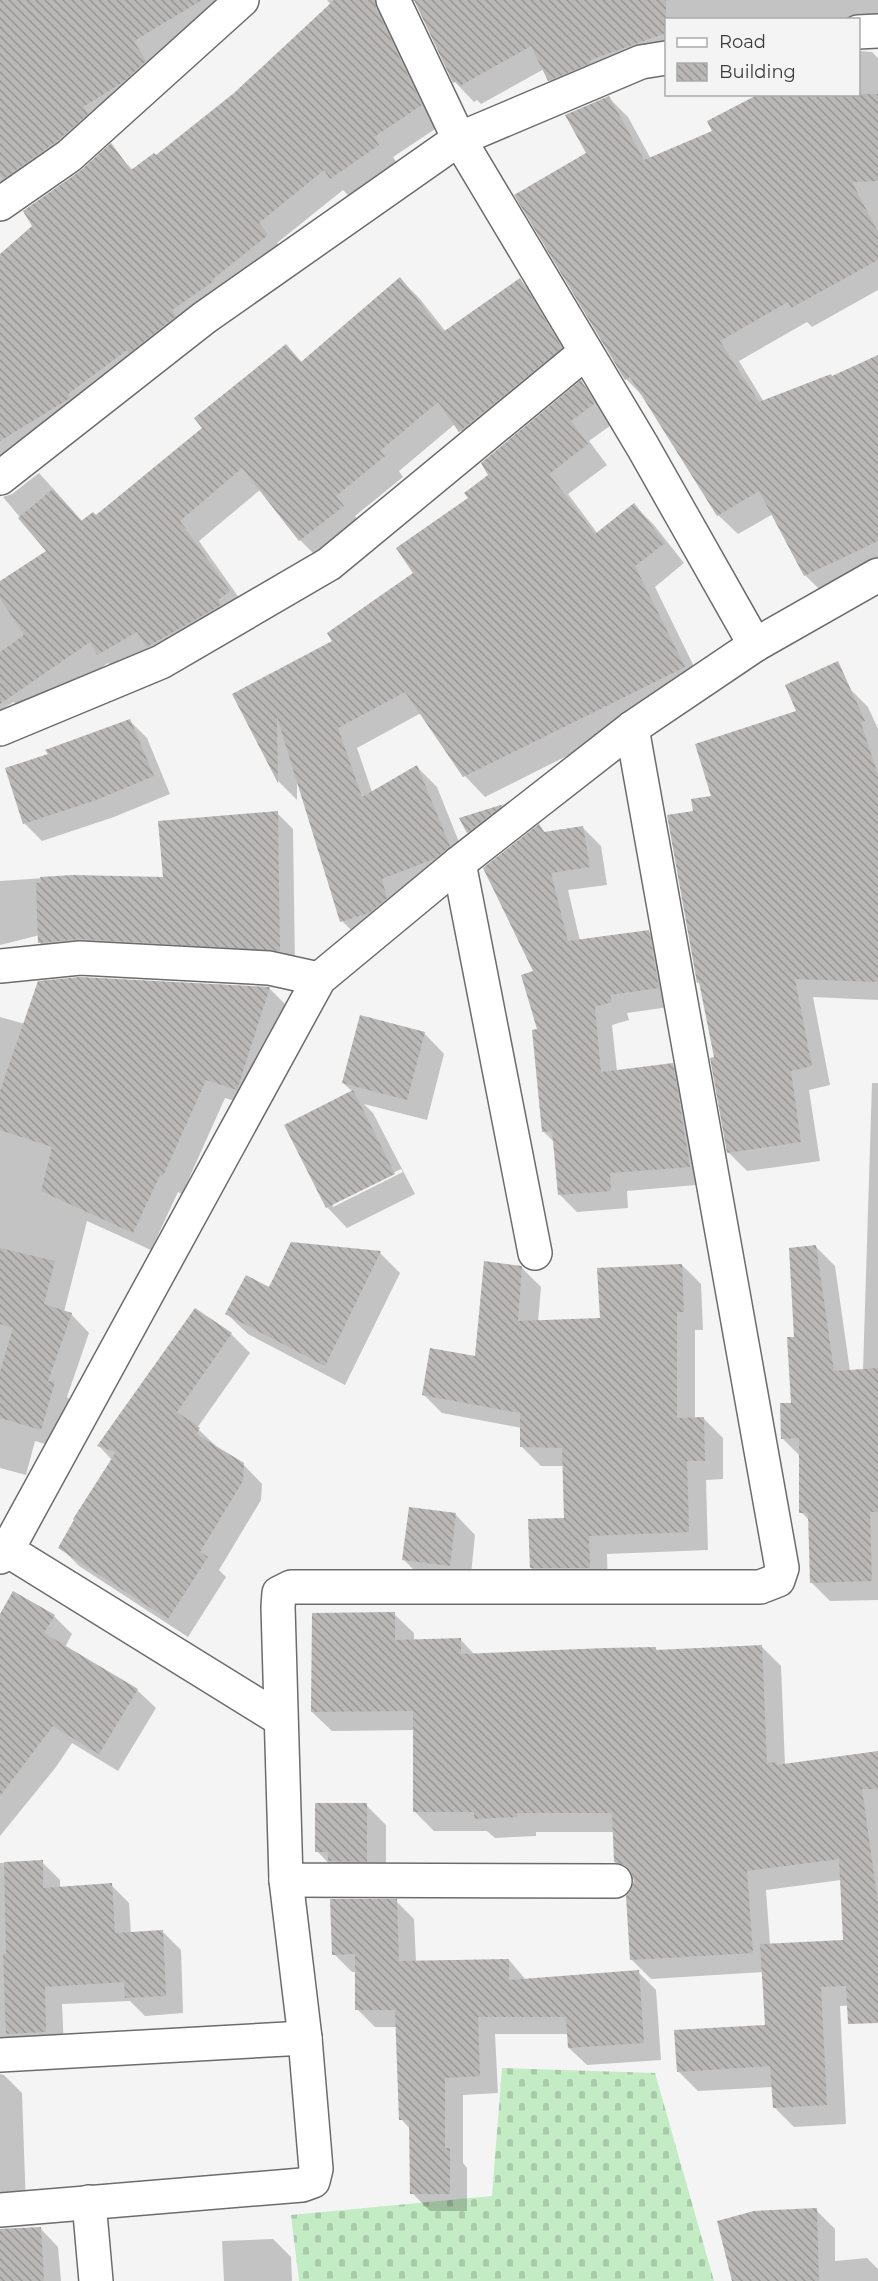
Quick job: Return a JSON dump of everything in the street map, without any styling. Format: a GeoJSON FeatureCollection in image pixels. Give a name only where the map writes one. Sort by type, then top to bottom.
{"type":"FeatureCollection","features":[{"type":"Feature","properties":{"kind":"street"},"geometry":{"type":"LineString","coordinates":[[0,204],[69,156],[242,0]]}},
{"type":"Feature","properties":{"kind":"street"},"geometry":{"type":"LineString","coordinates":[[393,0],[459,139],[643,447],[755,645]]}},
{"type":"Feature","properties":{"kind":"street"},"geometry":{"type":"LineString","coordinates":[[860,32],[878,31]]}},
{"type":"Feature","properties":{"kind":"street"},"geometry":{"type":"LineString","coordinates":[[0,478],[204,318],[459,139],[641,62],[665,58]]}},
{"type":"Feature","properties":{"kind":"street"},"geometry":{"type":"LineString","coordinates":[[0,729],[161,662],[329,564],[586,352]]}},
{"type":"Feature","properties":{"kind":"street"},"geometry":{"type":"LineString","coordinates":[[280,1719],[4,1553],[319,979],[459,863],[632,728],[755,645],[878,575]]}},
{"type":"Feature","properties":{"kind":"street"},"geometry":{"type":"LineString","coordinates":[[0,2210],[302,2185],[313,2181],[316,2169],[305,2038],[286,1880],[280,1719],[279,1593],[291,1587],[760,1587],[778,1580],[782,1568],[632,728]]}},
{"type":"Feature","properties":{"kind":"street"},"geometry":{"type":"LineString","coordinates":[[459,863],[535,1253]]}},
{"type":"Feature","properties":{"kind":"street"},"geometry":{"type":"LineString","coordinates":[[0,966],[80,958],[269,968],[319,979]]}},
{"type":"Feature","properties":{"kind":"street"},"geometry":{"type":"LineString","coordinates":[[286,1880],[615,1881]]}},
{"type":"Feature","properties":{"kind":"street"},"geometry":{"type":"LineString","coordinates":[[0,2055],[305,2038]]}},
{"type":"Feature","properties":{"kind":"street"},"geometry":{"type":"LineString","coordinates":[[89,2202],[96,2281]]}},
{"type":"Feature","properties":{"kind":"green space"},"geometry":{"type":"Polygon","coordinates":[[[502,2068],[655,2073],[714,2281],[299,2281],[291,2215],[492,2196],[502,2068]]]}},
{"type":"Feature","properties":{"kind":"building"},"geometry":{"type":"Polygon","coordinates":[[[0,0],[202,0],[134,41],[146,61],[123,82],[83,107],[88,114],[57,141],[3,179],[0,175],[0,0]]]}},
{"type":"Feature","properties":{"kind":"building"},"geometry":{"type":"Polygon","coordinates":[[[334,0],[375,0],[376,8],[422,105],[374,137],[379,145],[330,179],[324,170],[259,223],[268,235],[213,279],[214,281],[172,310],[176,316],[129,353],[127,350],[68,394],[70,398],[0,441],[0,254],[32,226],[23,211],[80,171],[111,143],[131,170],[154,153],[156,155],[234,93],[334,0]]]}},
{"type":"Feature","properties":{"kind":"building"},"geometry":{"type":"Polygon","coordinates":[[[414,0],[666,0],[665,33],[590,60],[591,63],[548,81],[531,46],[460,86],[457,81],[453,83],[414,0]]]}},
{"type":"Feature","properties":{"kind":"building"},"geometry":{"type":"Polygon","coordinates":[[[878,94],[878,181],[852,182],[878,232],[878,260],[791,308],[788,302],[720,341],[759,402],[831,374],[832,376],[878,355],[878,541],[804,576],[759,491],[717,516],[630,377],[625,380],[514,195],[586,153],[565,115],[609,96],[644,160],[712,131],[707,121],[755,96],[878,94]]]}},
{"type":"Feature","properties":{"kind":"building"},"geometry":{"type":"Polygon","coordinates":[[[400,277],[443,332],[520,278],[562,348],[459,432],[438,402],[380,451],[385,456],[336,496],[344,506],[299,541],[242,468],[180,521],[230,591],[218,600],[221,605],[147,647],[137,632],[97,655],[90,642],[0,704],[0,652],[24,635],[0,598],[0,581],[46,551],[18,518],[53,489],[81,521],[93,512],[96,515],[202,428],[194,418],[286,344],[301,362],[400,277]]]}},
{"type":"Feature","properties":{"kind":"building"},"geometry":{"type":"Polygon","coordinates":[[[581,380],[595,403],[571,421],[588,444],[549,474],[595,534],[634,503],[665,543],[635,566],[685,667],[463,777],[405,692],[338,728],[362,797],[417,765],[450,846],[436,858],[382,879],[387,898],[369,913],[340,922],[277,717],[278,783],[232,694],[332,641],[327,633],[413,573],[396,548],[468,498],[464,493],[488,475],[481,463],[581,380]]]}},
{"type":"Feature","properties":{"kind":"building"},"geometry":{"type":"Polygon","coordinates":[[[838,661],[865,721],[861,723],[878,775],[878,982],[795,979],[812,1066],[791,1071],[801,1142],[727,1153],[710,1058],[714,1057],[699,982],[697,983],[667,815],[693,811],[691,799],[711,796],[695,744],[796,711],[785,685],[838,661]]]}},
{"type":"Feature","properties":{"kind":"building"},"geometry":{"type":"Polygon","coordinates":[[[130,719],[154,776],[96,800],[23,824],[5,768],[48,754],[45,750],[130,719]]]}},
{"type":"Feature","properties":{"kind":"building"},"geometry":{"type":"Polygon","coordinates":[[[504,804],[467,833],[459,818],[504,804]]]}},
{"type":"Feature","properties":{"kind":"building"},"geometry":{"type":"Polygon","coordinates":[[[278,811],[280,951],[81,939],[38,943],[36,883],[42,882],[40,877],[73,875],[163,877],[158,821],[278,811]]]}},
{"type":"Feature","properties":{"kind":"building"},"geometry":{"type":"Polygon","coordinates":[[[539,824],[544,832],[583,826],[590,867],[551,873],[568,941],[649,930],[659,988],[610,995],[612,1002],[595,1007],[601,1072],[673,1063],[690,1167],[610,1173],[611,1191],[558,1195],[552,1131],[542,1132],[532,1030],[537,1029],[521,975],[533,971],[483,868],[539,824]]]}},
{"type":"Feature","properties":{"kind":"building"},"geometry":{"type":"Polygon","coordinates":[[[80,977],[270,987],[237,1090],[206,1080],[163,1176],[160,1175],[133,1233],[41,1191],[52,1147],[0,1130],[0,1091],[38,981],[80,977]]]}},
{"type":"Feature","properties":{"kind":"building"},"geometry":{"type":"Polygon","coordinates":[[[360,1015],[425,1032],[407,1100],[342,1083],[360,1015]]]}},
{"type":"Feature","properties":{"kind":"building"},"geometry":{"type":"Polygon","coordinates":[[[353,1090],[395,1174],[326,1208],[284,1125],[353,1090]]]}},
{"type":"Feature","properties":{"kind":"building"},"geometry":{"type":"Polygon","coordinates":[[[291,1242],[381,1251],[325,1366],[225,1314],[246,1275],[269,1287],[291,1242]]]}},
{"type":"Feature","properties":{"kind":"building"},"geometry":{"type":"Polygon","coordinates":[[[816,1245],[834,1371],[878,1368],[878,1512],[870,1512],[872,1581],[810,1583],[808,1513],[799,1513],[799,1438],[781,1439],[780,1403],[791,1403],[787,1337],[794,1337],[789,1248],[816,1245]]]}},
{"type":"Feature","properties":{"kind":"building"},"geometry":{"type":"Polygon","coordinates":[[[0,1248],[55,1261],[44,1304],[72,1313],[48,1381],[55,1382],[41,1430],[0,1418],[0,1372],[13,1328],[0,1324],[0,1248]]]}},
{"type":"Feature","properties":{"kind":"building"},"geometry":{"type":"Polygon","coordinates":[[[484,1261],[522,1266],[518,1321],[600,1318],[597,1268],[682,1264],[684,1312],[677,1312],[677,1418],[704,1417],[705,1461],[687,1461],[689,1532],[589,1536],[590,1568],[530,1568],[528,1519],[564,1518],[562,1448],[520,1447],[520,1413],[422,1395],[430,1348],[475,1356],[484,1261]]]}},
{"type":"Feature","properties":{"kind":"building"},"geometry":{"type":"Polygon","coordinates":[[[195,1308],[232,1333],[177,1412],[200,1428],[196,1434],[244,1463],[243,1481],[200,1552],[208,1557],[168,1619],[58,1548],[73,1519],[116,1452],[97,1446],[195,1308]]]}},
{"type":"Feature","properties":{"kind":"building"},"geometry":{"type":"Polygon","coordinates":[[[409,1507],[456,1513],[450,1566],[402,1560],[409,1507]]]}},
{"type":"Feature","properties":{"kind":"building"},"geometry":{"type":"Polygon","coordinates":[[[13,1591],[55,1615],[44,1633],[138,1689],[99,1754],[53,1726],[0,1796],[0,1614],[13,1591]]]}},
{"type":"Feature","properties":{"kind":"building"},"geometry":{"type":"Polygon","coordinates":[[[395,1612],[395,1640],[461,1638],[461,1654],[606,1648],[656,1647],[656,1650],[762,1645],[767,1763],[776,1762],[776,1765],[878,1751],[878,1789],[862,1789],[878,1903],[878,2023],[848,2024],[846,1986],[821,1987],[827,2105],[773,2108],[770,2066],[677,2072],[674,2030],[765,2025],[760,1944],[843,1940],[839,1859],[747,1871],[753,1953],[630,1960],[626,1896],[634,1880],[631,1871],[625,1865],[614,1862],[612,1813],[517,1813],[517,1817],[474,1819],[474,1812],[413,1812],[413,1711],[311,1712],[312,1613],[395,1612]]]}},
{"type":"Feature","properties":{"kind":"building"},"geometry":{"type":"Polygon","coordinates":[[[315,1803],[367,1803],[367,1862],[328,1861],[328,1852],[315,1852],[315,1803]]]}},
{"type":"Feature","properties":{"kind":"building"},"geometry":{"type":"Polygon","coordinates":[[[43,1860],[43,1888],[112,1883],[115,1933],[163,1930],[166,1996],[125,1998],[124,1982],[45,1987],[46,2032],[6,2034],[3,1954],[6,1954],[4,1862],[43,1860]]]}},
{"type":"Feature","properties":{"kind":"building"},"geometry":{"type":"Polygon","coordinates":[[[330,1899],[397,1899],[399,1961],[509,1959],[509,1980],[639,1970],[644,2043],[568,2048],[566,2017],[478,2017],[480,2076],[445,2078],[445,2148],[450,2148],[450,2194],[410,2194],[409,2120],[399,2120],[395,2010],[355,2010],[355,1954],[332,1955],[330,1899]]]}},
{"type":"Feature","properties":{"kind":"building"},"geometry":{"type":"Polygon","coordinates":[[[817,2208],[819,2281],[732,2281],[717,2221],[754,2211],[817,2208]]]}},
{"type":"Feature","properties":{"kind":"building"},"geometry":{"type":"Polygon","coordinates":[[[41,2227],[44,2281],[0,2281],[0,2229],[41,2227]]]}}]}
